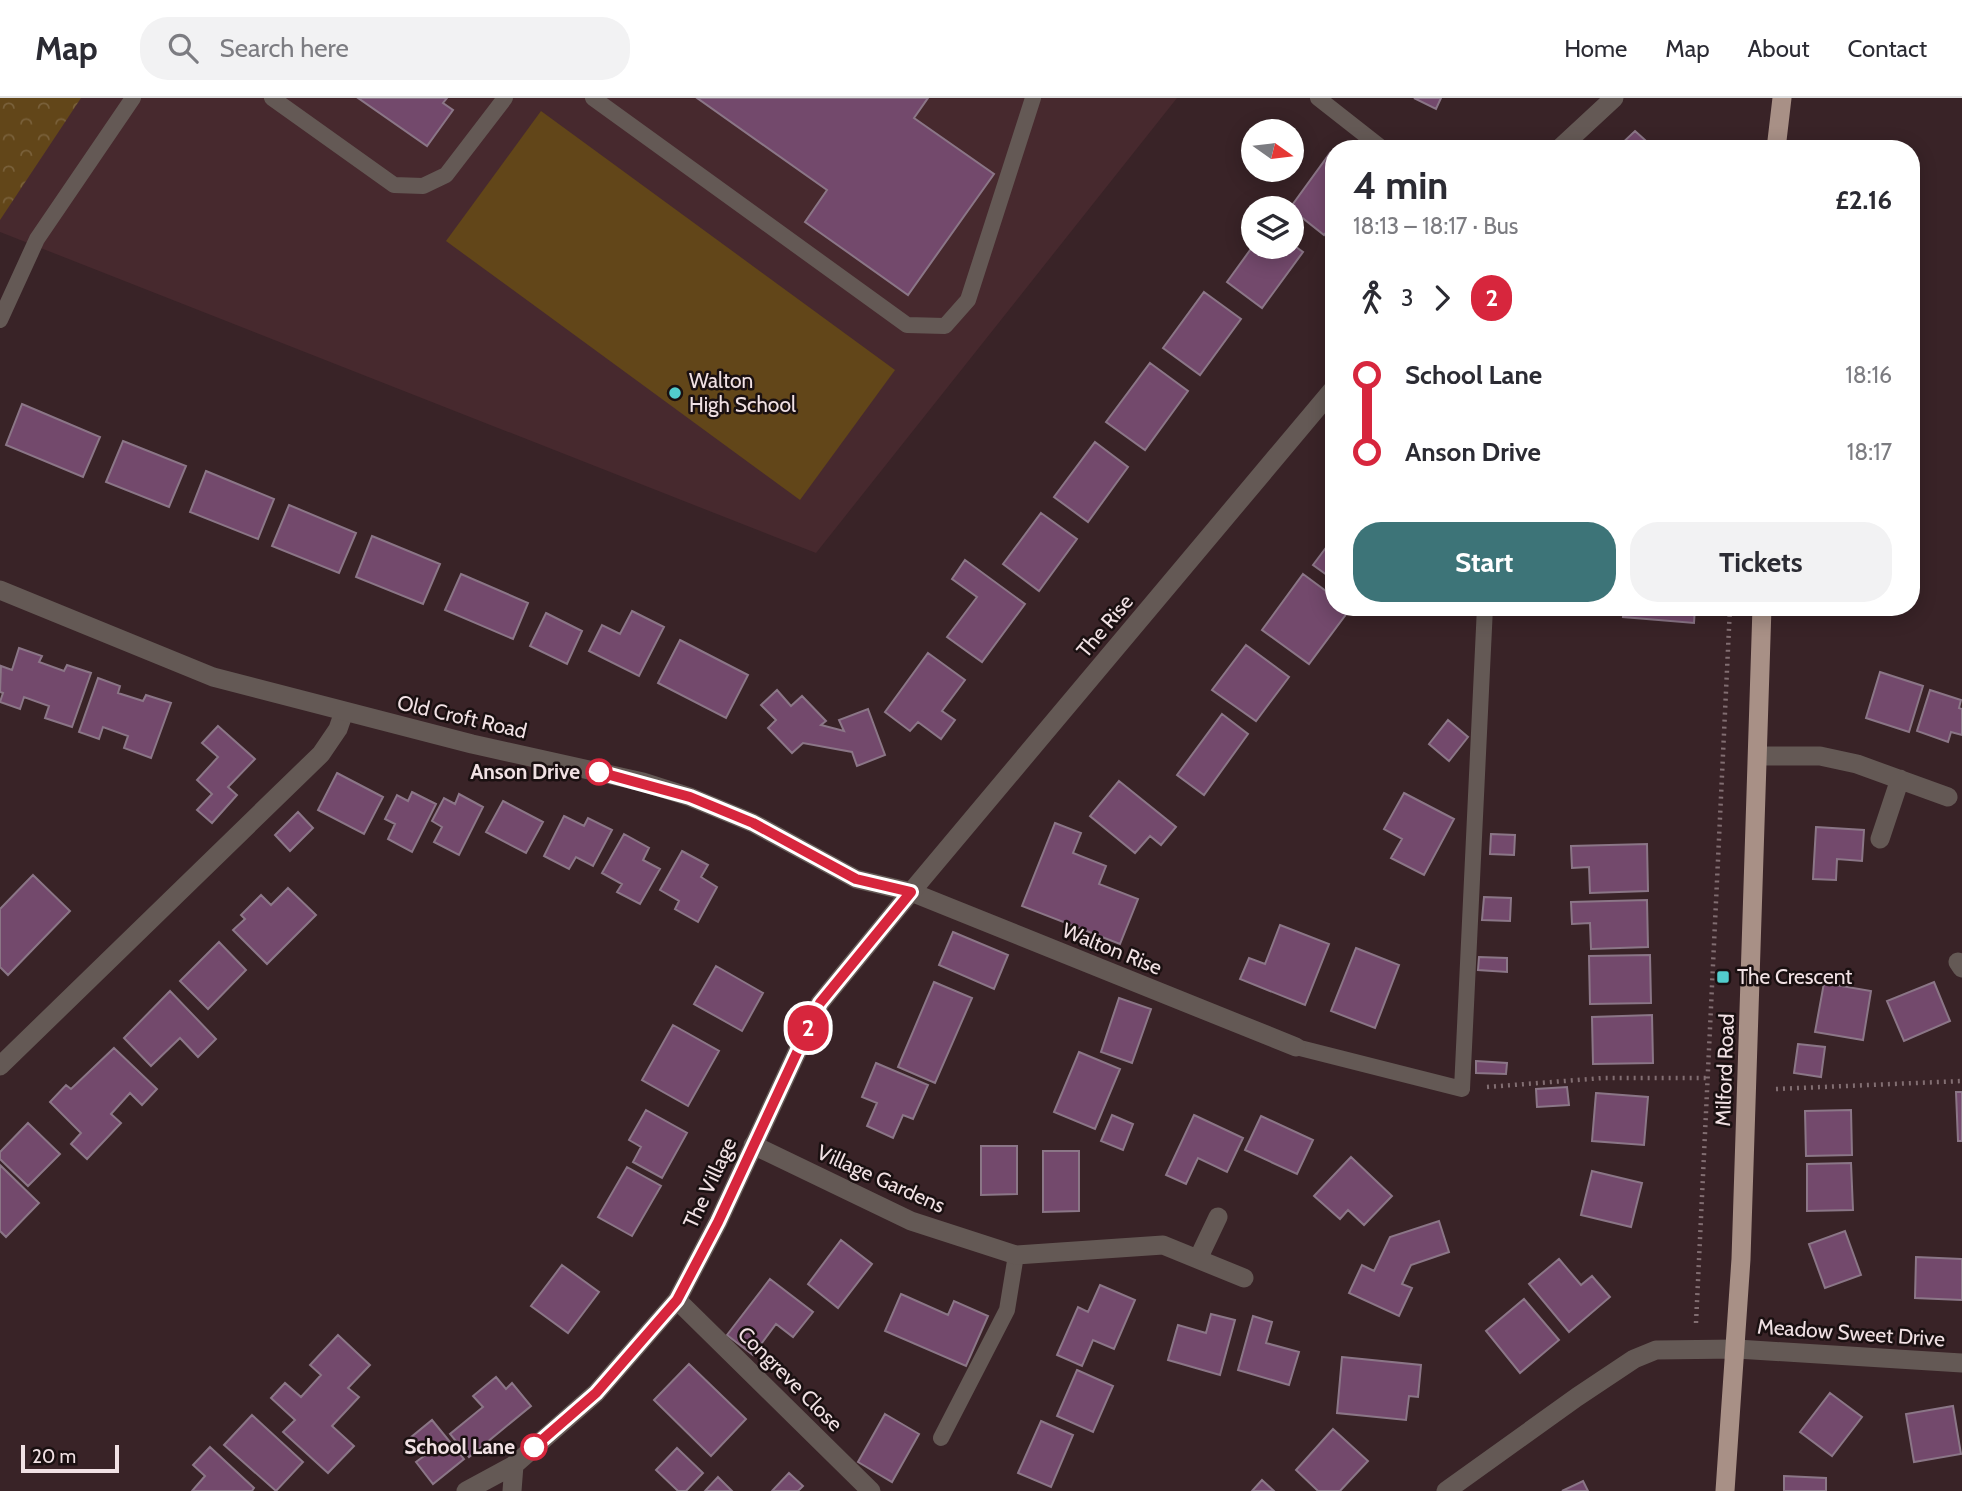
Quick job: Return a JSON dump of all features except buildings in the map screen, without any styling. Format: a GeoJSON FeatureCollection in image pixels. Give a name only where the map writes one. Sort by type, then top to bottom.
{"type":"FeatureCollection","features":[{"type":"Feature","properties":{"kind":"highway"},"geometry":{"type":"LineString","coordinates":[[1777,140],[1782,98]]}},
{"type":"Feature","properties":{"kind":"highway","name":"Milford Road"},"geometry":{"type":"LineString","coordinates":[[1725,1491],[1737,1349],[1762,616]]}},
{"type":"Feature","properties":{"kind":"street"},"geometry":{"type":"LineString","coordinates":[[1569,140],[1614,98]]}},
{"type":"Feature","properties":{"kind":"street","name":"The Rise"},"geometry":{"type":"LineString","coordinates":[[911,892],[1325,399]]}},
{"type":"Feature","properties":{"kind":"street","name":"Old Croft Road"},"geometry":{"type":"LineString","coordinates":[[0,590],[213,677],[344,712],[643,782],[678,793],[753,823],[856,879],[911,892]]}},
{"type":"Feature","properties":{"kind":"street"},"geometry":{"type":"LineString","coordinates":[[0,1066],[321,754],[338,729],[344,712]]}},
{"type":"Feature","properties":{"kind":"street"},"geometry":{"type":"LineString","coordinates":[[1759,756],[1820,756],[1857,764],[1948,797]]}},
{"type":"Feature","properties":{"kind":"street"},"geometry":{"type":"LineString","coordinates":[[1880,839],[1900,779]]}},
{"type":"Feature","properties":{"kind":"street","name":"Walton Rise"},"geometry":{"type":"LineString","coordinates":[[911,892],[1296,1047]]}},
{"type":"Feature","properties":{"kind":"street","name":"The Village"},"geometry":{"type":"LineString","coordinates":[[466,1491],[514,1465],[596,1393],[677,1300],[718,1222],[820,1003],[911,892]]}},
{"type":"Feature","properties":{"kind":"street","name":"Village Gardens"},"geometry":{"type":"LineString","coordinates":[[753,1144],[911,1221],[1016,1255],[1163,1245],[1244,1278]]}},
{"type":"Feature","properties":{"kind":"street"},"geometry":{"type":"LineString","coordinates":[[1198,1259],[1218,1217]]}},
{"type":"Feature","properties":{"kind":"street","name":"Congreve Close"},"geometry":{"type":"LineString","coordinates":[[677,1300],[871,1491]]}},
{"type":"Feature","properties":{"kind":"street"},"geometry":{"type":"LineString","coordinates":[[1446,1491],[1634,1359],[1656,1350],[1737,1349]]}},
{"type":"Feature","properties":{"kind":"street","name":"Meadow Sweet Drive"},"geometry":{"type":"LineString","coordinates":[[1737,1349],[1962,1363]]}},
{"type":"Feature","properties":{"kind":"street"},"geometry":{"type":"LineString","coordinates":[[512,1491],[514,1465]]}},
{"type":"Feature","properties":{"kind":"lane"},"geometry":{"type":"LineString","coordinates":[[0,320],[37,239],[133,98]]}},
{"type":"Feature","properties":{"kind":"lane"},"geometry":{"type":"LineString","coordinates":[[272,98],[394,185],[424,186],[446,175],[505,98]]}},
{"type":"Feature","properties":{"kind":"lane"},"geometry":{"type":"LineString","coordinates":[[593,98],[907,325],[945,326],[968,300],[1032,98]]}},
{"type":"Feature","properties":{"kind":"lane"},"geometry":{"type":"LineString","coordinates":[[1318,98],[1372,140]]}},
{"type":"Feature","properties":{"kind":"lane"},"geometry":{"type":"LineString","coordinates":[[1296,1047],[1462,1089],[1485,616]]}},
{"type":"Feature","properties":{"kind":"lane"},"geometry":{"type":"LineString","coordinates":[[941,1438],[1007,1310],[1016,1255]]}},
{"type":"Feature","properties":{"kind":"path"},"geometry":{"type":"LineString","coordinates":[[1695,1348],[1730,616]]}},
{"type":"Feature","properties":{"kind":"path"},"geometry":{"type":"LineString","coordinates":[[1462,1089],[1603,1078],[1707,1078]]}},
{"type":"Feature","properties":{"kind":"path"},"geometry":{"type":"LineString","coordinates":[[1776,1089],[1962,1081]]}},
{"type":"Feature","properties":{"kind":"shaded area","name":"Walton High School"},"geometry":{"type":"Polygon","coordinates":[[[0,98],[1177,98],[816,553],[0,232],[0,98]]]}},
{"type":"Feature","properties":{"kind":"green space"},"geometry":{"type":"Polygon","coordinates":[[[0,98],[81,98],[0,220],[0,98]]]}},
{"type":"Feature","properties":{"kind":"green space"},"geometry":{"type":"Polygon","coordinates":[[[541,111],[895,370],[800,500],[446,241],[541,111]]]}},
{"type":"Feature","properties":{"kind":"bus line","name":"2"},"geometry":{"type":"LineString","coordinates":[[534,1447],[596,1393],[677,1300],[718,1222],[820,1003],[911,892],[856,879],[753,823],[690,797],[599,772]]}},
{"type":"Feature","properties":{"kind":"place","name":"Walton High School"},"geometry":{"type":"Point","coordinates":[675,393]}},
{"type":"Feature","properties":{"kind":"place","name":"Anson Drive"},"geometry":{"type":"Point","coordinates":[599,772]}},
{"type":"Feature","properties":{"kind":"place","name":"The Crescent"},"geometry":{"type":"Point","coordinates":[1723,977]}},
{"type":"Feature","properties":{"kind":"place","name":"School Lane"},"geometry":{"type":"Point","coordinates":[534,1447]}}]}
